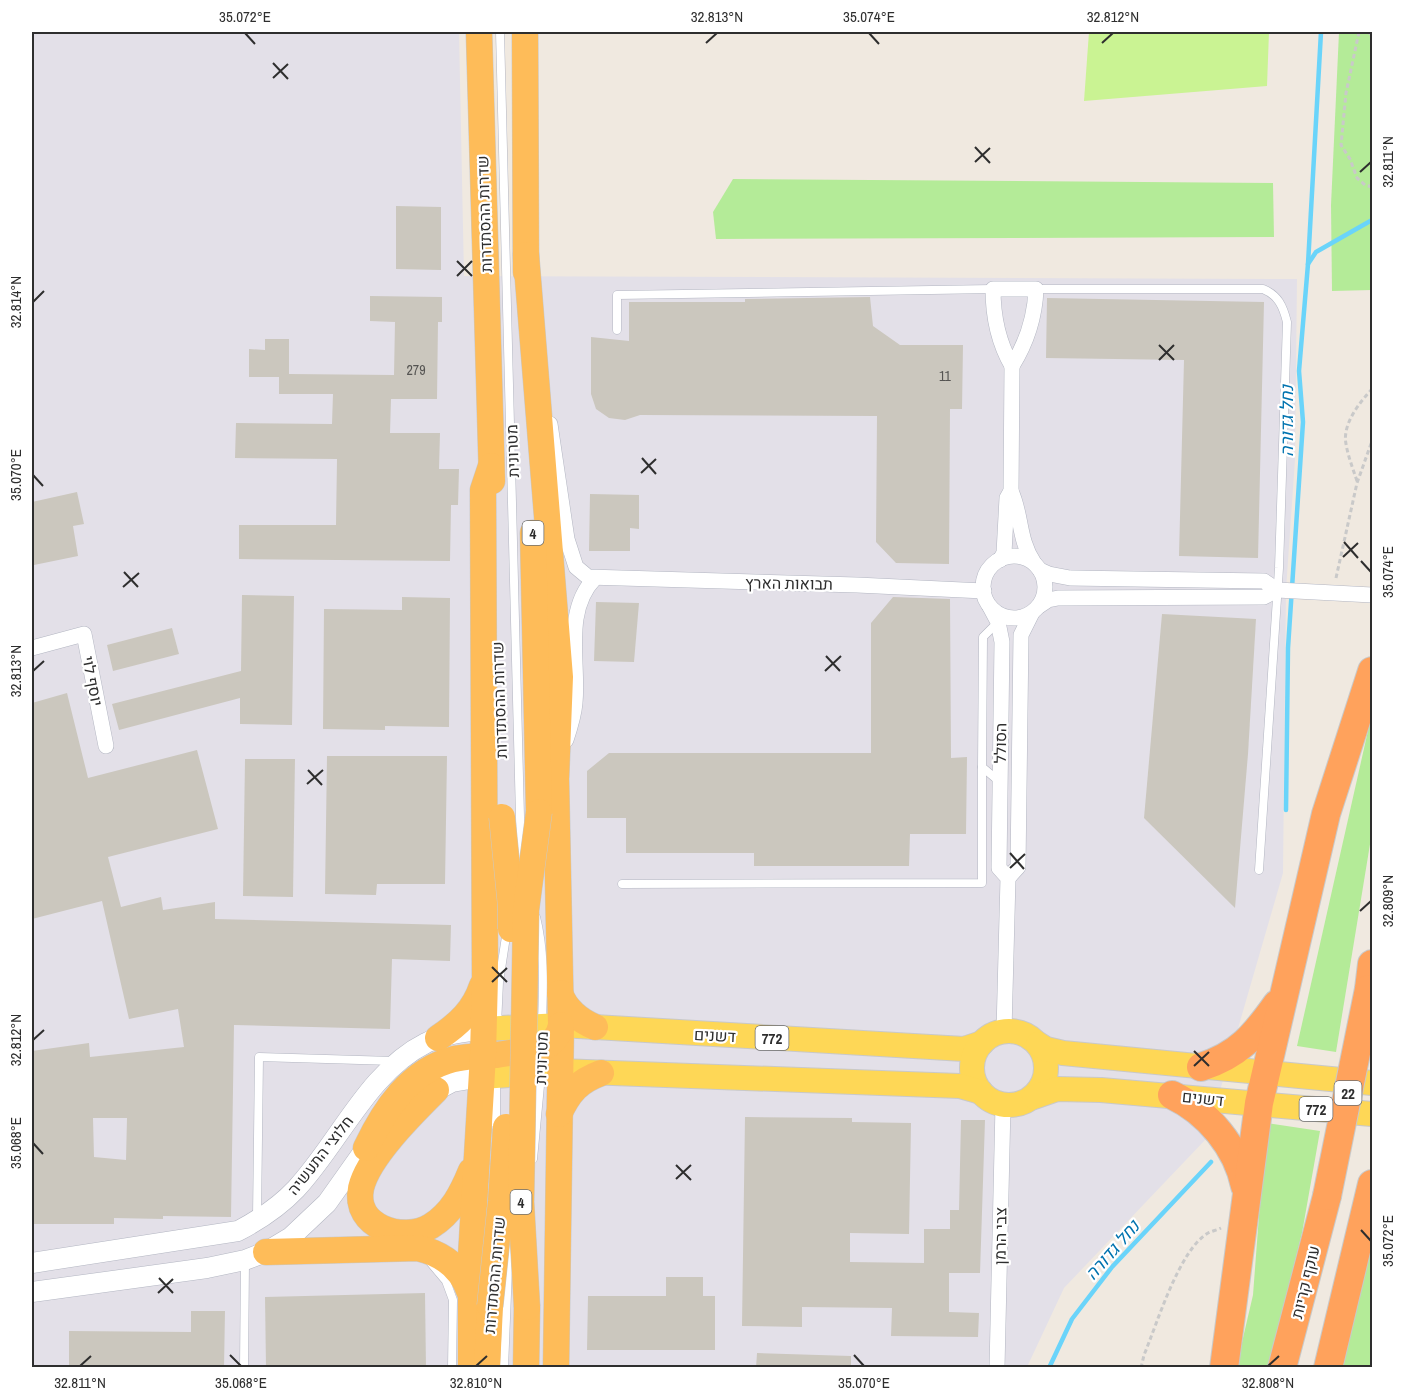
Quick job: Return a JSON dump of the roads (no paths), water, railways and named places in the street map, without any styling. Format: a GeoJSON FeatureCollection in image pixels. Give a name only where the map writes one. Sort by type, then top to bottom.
{"type":"FeatureCollection","features":[{"type":"Feature","properties":{"kind":"highway","name":"שדרות ההסתדרות"},"geometry":{"type":"LineString","coordinates":[[479,32],[502,817],[511,907],[508,1098],[502,1190],[480,1300],[487,1368]]}},
{"type":"Feature","properties":{"kind":"highway","name":"שדרות ההסתדרות"},"geometry":{"type":"LineString","coordinates":[[525,32],[526,255],[539,812],[526,910],[521,1202],[527,1307],[526,1368]]}},
{"type":"Feature","properties":{"kind":"highway"},"geometry":{"type":"LineString","coordinates":[[526,255],[560,677],[556,779],[560,993],[547,1052],[559,1114],[556,1368]]}},
{"type":"Feature","properties":{"kind":"highway"},"geometry":{"type":"LineString","coordinates":[[471,1368],[480,1300],[492,1050],[485,977],[483,490],[491,466]]}},
{"type":"Feature","properties":{"kind":"highway"},"geometry":{"type":"LineString","coordinates":[[1224,1368],[1259,1103],[1265,1073],[1287,990],[1326,814],[1372,671]]}},
{"type":"Feature","properties":{"kind":"highway"},"geometry":{"type":"LineString","coordinates":[[438,1038],[467,1014],[477,998],[485,977]]}},
{"type":"Feature","properties":{"kind":"highway","name":"עוקף קריות"},"geometry":{"type":"LineString","coordinates":[[1282,1368],[1327,1196],[1371,977]]}},
{"type":"Feature","properties":{"kind":"highway"},"geometry":{"type":"LineString","coordinates":[[1201,1067],[1220,1060],[1249,1040],[1287,990]]}},
{"type":"Feature","properties":{"kind":"highway"},"geometry":{"type":"LineString","coordinates":[[560,993],[564,1003],[579,1018],[595,1028]]}},
{"type":"Feature","properties":{"kind":"highway"},"geometry":{"type":"LineString","coordinates":[[366,1148],[388,1105],[405,1089],[438,1066],[454,1059],[492,1050],[547,1052]]}},
{"type":"Feature","properties":{"kind":"highway"},"geometry":{"type":"LineString","coordinates":[[559,1114],[566,1099],[579,1083],[601,1073]]}},
{"type":"Feature","properties":{"kind":"highway"},"geometry":{"type":"LineString","coordinates":[[436,1090],[392,1137],[365,1178],[360,1198],[361,1209],[365,1216],[373,1224],[401,1233],[414,1233],[431,1226],[446,1215],[456,1202],[487,1150]]}},
{"type":"Feature","properties":{"kind":"highway"},"geometry":{"type":"LineString","coordinates":[[1172,1095],[1195,1108],[1221,1136],[1235,1157],[1245,1208]]}},
{"type":"Feature","properties":{"kind":"highway"},"geometry":{"type":"LineString","coordinates":[[1328,1368],[1371,1191]]}},
{"type":"Feature","properties":{"kind":"highway"},"geometry":{"type":"LineString","coordinates":[[256,1256],[406,1248],[428,1250],[441,1256],[461,1275],[480,1300]]}},
{"type":"Feature","properties":{"kind":"main road","name":"דשנים"},"geometry":{"type":"LineString","coordinates":[[547,1052],[595,1028],[964,1049],[982,1043]]}},
{"type":"Feature","properties":{"kind":"main road"},"geometry":{"type":"LineString","coordinates":[[1004,1031],[1026,1035],[1038,1044],[1046,1060],[1047,1070],[1041,1089],[1034,1097],[1014,1106],[987,1099],[973,1078],[975,1053],[992,1035],[1004,1031]]}},
{"type":"Feature","properties":{"kind":"main road","name":"דשנים"},"geometry":{"type":"LineString","coordinates":[[1038,1044],[1046,1049],[1063,1053],[1372,1083]]}},
{"type":"Feature","properties":{"kind":"main road"},"geometry":{"type":"LineString","coordinates":[[547,1052],[601,1073],[960,1086],[981,1092]]}},
{"type":"Feature","properties":{"kind":"main road","name":"דשנים"},"geometry":{"type":"LineString","coordinates":[[1034,1097],[1057,1089],[1172,1095],[1372,1114]]}},
{"type":"Feature","properties":{"kind":"street"},"geometry":{"type":"LineString","coordinates":[[1012,366],[1020,354],[1031,325],[1036,289],[993,289],[996,328],[1012,366],[1011,491],[1015,499],[1023,544],[1037,567],[1045,588],[1036,609]]}},
{"type":"Feature","properties":{"kind":"street"},"geometry":{"type":"LineString","coordinates":[[538,392],[552,428],[567,539],[573,562],[584,575],[595,578],[582,596],[576,616],[575,702],[556,779]]}},
{"type":"Feature","properties":{"kind":"street"},"geometry":{"type":"LineString","coordinates":[[1011,491],[1007,498],[1004,553],[987,573],[984,591],[990,607],[1005,617],[1023,617],[1048,600],[1058,598],[1264,597],[1281,590],[1372,595]]}},
{"type":"Feature","properties":{"kind":"street"},"geometry":{"type":"LineString","coordinates":[[1000,560],[1017,557],[1049,574],[1070,578],[1264,581],[1281,590]]}},
{"type":"Feature","properties":{"kind":"street","name":"תבואות הארץ"},"geometry":{"type":"LineString","coordinates":[[595,578],[984,591]]}},
{"type":"Feature","properties":{"kind":"street","name":"הסולל"},"geometry":{"type":"LineString","coordinates":[[990,607],[998,622],[1002,642],[999,868],[1008,878]]}},
{"type":"Feature","properties":{"kind":"street","name":"הסולל"},"geometry":{"type":"LineString","coordinates":[[1004,1031],[1008,878],[1018,867],[1020,645],[1021,634],[1036,609]]}},
{"type":"Feature","properties":{"kind":"street","name":"יוסף לוי"},"geometry":{"type":"LineString","coordinates":[[32,648],[84,634],[106,746]]}},
{"type":"Feature","properties":{"kind":"street","name":"חלוצי התעשיה"},"geometry":{"type":"LineString","coordinates":[[32,1263],[238,1231],[257,1221],[297,1188],[365,1097],[400,1061],[419,1047],[438,1038],[492,1050]]}},
{"type":"Feature","properties":{"kind":"street","name":"חלוצי התעשיה"},"geometry":{"type":"LineString","coordinates":[[32,1292],[207,1268],[256,1256],[291,1237],[321,1210],[366,1148],[396,1118],[436,1090],[452,1082],[492,1050]]}},
{"type":"Feature","properties":{"kind":"street","name":"צבי הרמן"},"geometry":{"type":"LineString","coordinates":[[997,1368],[1003,1105]]}},
{"type":"Feature","properties":{"kind":"lane","name":"מטרונית"},"geometry":{"type":"LineString","coordinates":[[500,32],[522,860]]}},
{"type":"Feature","properties":{"kind":"lane"},"geometry":{"type":"LineString","coordinates":[[617,330],[617,295],[993,289]]}},
{"type":"Feature","properties":{"kind":"lane"},"geometry":{"type":"LineString","coordinates":[[1036,289],[1263,289],[1272,292],[1284,309],[1287,322],[1281,590],[1259,870]]}},
{"type":"Feature","properties":{"kind":"lane"},"geometry":{"type":"LineString","coordinates":[[622,884],[982,883],[983,637],[998,622]]}},
{"type":"Feature","properties":{"kind":"lane"},"geometry":{"type":"LineString","coordinates":[[982,767],[1000,782]]}},
{"type":"Feature","properties":{"kind":"lane","name":"מטרונית"},"geometry":{"type":"LineString","coordinates":[[509,1244],[528,1185],[547,1052],[541,937],[522,871]]}},
{"type":"Feature","properties":{"kind":"lane"},"geometry":{"type":"LineString","coordinates":[[496,1132],[492,1050],[505,939],[519,883]]}},
{"type":"Feature","properties":{"kind":"lane"},"geometry":{"type":"LineString","coordinates":[[257,1221],[259,1057],[400,1061]]}},
{"type":"Feature","properties":{"kind":"lane","name":"מטרונית"},"geometry":{"type":"LineString","coordinates":[[487,1150],[498,1188],[509,1244],[504,1368]]}},
{"type":"Feature","properties":{"kind":"lane"},"geometry":{"type":"LineString","coordinates":[[406,1248],[417,1252],[432,1264],[450,1289],[453,1300],[452,1368]]}},
{"type":"Feature","properties":{"kind":"lane"},"geometry":{"type":"LineString","coordinates":[[244,1368],[256,1256]]}},
{"type":"Feature","properties":{"kind":"waterway","name":"נחל גדורה"},"geometry":{"type":"LineString","coordinates":[[1286,810],[1288,648],[1303,422],[1299,371],[1308,264],[1321,32]]}},
{"type":"Feature","properties":{"kind":"waterway"},"geometry":{"type":"LineString","coordinates":[[1308,264],[1316,252],[1372,220]]}},
{"type":"Feature","properties":{"kind":"waterway","name":"נחל גדורה"},"geometry":{"type":"LineString","coordinates":[[1049,1368],[1072,1319],[1112,1267],[1211,1162]]}}]}
